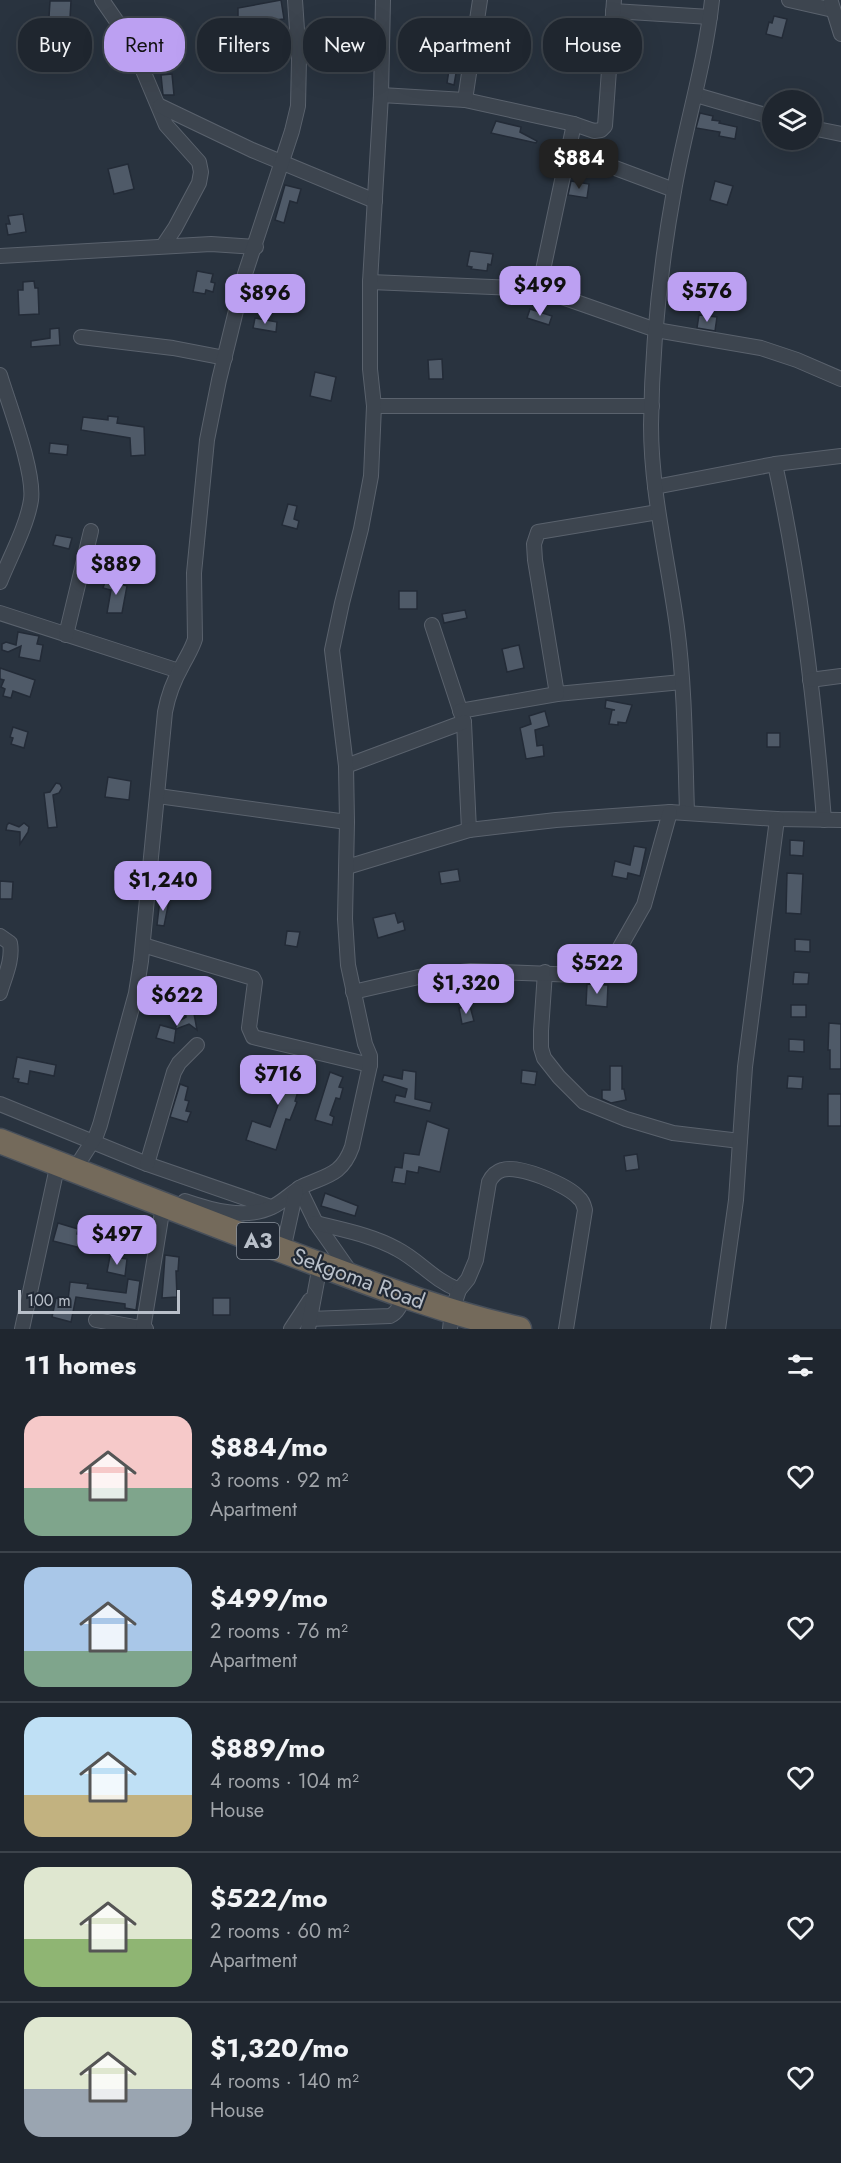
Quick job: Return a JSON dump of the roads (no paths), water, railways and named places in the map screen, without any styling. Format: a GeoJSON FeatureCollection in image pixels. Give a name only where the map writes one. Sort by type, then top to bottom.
{"type":"FeatureCollection","features":[{"type":"Feature","properties":{"kind":"highway","name":"Sekgoma Road"},"geometry":{"type":"LineString","coordinates":[[0,1141],[320,1265],[404,1294],[519,1329]]}},
{"type":"Feature","properties":{"kind":"street"},"geometry":{"type":"LineString","coordinates":[[102,0],[131,42],[160,106],[166,125],[199,162],[201,172],[199,183],[163,246]]}},
{"type":"Feature","properties":{"kind":"street"},"geometry":{"type":"LineString","coordinates":[[22,1329],[66,1167],[92,1143],[100,1125],[136,993],[143,945],[167,700],[195,639],[194,573],[206,451],[245,274],[256,247],[298,106],[299,59],[295,0]]}},
{"type":"Feature","properties":{"kind":"street"},"geometry":{"type":"LineString","coordinates":[[128,1192],[153,1190],[196,1205],[236,1213],[248,1213],[272,1207],[297,1190],[332,1174],[348,1160],[370,1065],[370,1056],[348,965],[345,919],[346,766],[332,650],[361,529],[370,476],[374,406],[370,369],[370,282],[381,95],[383,0]]}},
{"type":"Feature","properties":{"kind":"street"},"geometry":{"type":"LineString","coordinates":[[465,100],[480,0]]}},
{"type":"Feature","properties":{"kind":"street"},"geometry":{"type":"LineString","coordinates":[[687,812],[678,628],[655,487],[652,406],[659,289],[674,190],[696,94],[712,0]]}},
{"type":"Feature","properties":{"kind":"street"},"geometry":{"type":"LineString","coordinates":[[789,0],[832,5],[841,34]]}},
{"type":"Feature","properties":{"kind":"street"},"geometry":{"type":"LineString","coordinates":[[381,95],[465,100],[574,124],[594,132],[605,126],[614,5],[710,17]]}},
{"type":"Feature","properties":{"kind":"street"},"geometry":{"type":"LineString","coordinates":[[696,94],[762,114]]}},
{"type":"Feature","properties":{"kind":"street"},"geometry":{"type":"LineString","coordinates":[[160,106],[281,163],[375,201]]}},
{"type":"Feature","properties":{"kind":"street"},"geometry":{"type":"LineString","coordinates":[[539,289],[574,124]]}},
{"type":"Feature","properties":{"kind":"street"},"geometry":{"type":"LineString","coordinates":[[822,130],[841,134]]}},
{"type":"Feature","properties":{"kind":"street"},"geometry":{"type":"LineString","coordinates":[[567,150],[674,190]]}},
{"type":"Feature","properties":{"kind":"street"},"geometry":{"type":"LineString","coordinates":[[0,256],[211,244],[256,247]]}},
{"type":"Feature","properties":{"kind":"street"},"geometry":{"type":"LineString","coordinates":[[370,282],[539,289],[656,330],[761,348],[797,360],[841,379]]}},
{"type":"Feature","properties":{"kind":"street"},"geometry":{"type":"LineString","coordinates":[[81,337],[173,348],[225,358]]}},
{"type":"Feature","properties":{"kind":"street"},"geometry":{"type":"LineString","coordinates":[[0,375],[28,468],[31,488],[27,514],[0,582]]}},
{"type":"Feature","properties":{"kind":"street"},"geometry":{"type":"LineString","coordinates":[[374,406],[652,406]]}},
{"type":"Feature","properties":{"kind":"street"},"geometry":{"type":"LineString","coordinates":[[655,487],[775,464],[841,456]]}},
{"type":"Feature","properties":{"kind":"street"},"geometry":{"type":"LineString","coordinates":[[775,464],[788,531],[810,680],[824,820]]}},
{"type":"Feature","properties":{"kind":"street"},"geometry":{"type":"LineString","coordinates":[[557,694],[535,560],[534,544],[538,532],[658,512]]}},
{"type":"Feature","properties":{"kind":"street"},"geometry":{"type":"LineString","coordinates":[[66,635],[91,531]]}},
{"type":"Feature","properties":{"kind":"street"},"geometry":{"type":"LineString","coordinates":[[0,613],[179,671]]}},
{"type":"Feature","properties":{"kind":"street"},"geometry":{"type":"LineString","coordinates":[[432,625],[462,717],[469,830]]}},
{"type":"Feature","properties":{"kind":"street"},"geometry":{"type":"LineString","coordinates":[[810,680],[841,676]]}},
{"type":"Feature","properties":{"kind":"street"},"geometry":{"type":"LineString","coordinates":[[346,766],[462,717],[557,694],[682,682]]}},
{"type":"Feature","properties":{"kind":"street"},"geometry":{"type":"LineString","coordinates":[[158,796],[347,822]]}},
{"type":"Feature","properties":{"kind":"street"},"geometry":{"type":"LineString","coordinates":[[353,992],[423,976],[471,971],[579,975],[597,971],[615,956],[644,905],[670,812]]}},
{"type":"Feature","properties":{"kind":"street"},"geometry":{"type":"LineString","coordinates":[[347,867],[469,830],[556,820],[687,812],[777,819],[841,820]]}},
{"type":"Feature","properties":{"kind":"street"},"geometry":{"type":"LineString","coordinates":[[718,1329],[736,1200],[745,1067],[777,819]]}},
{"type":"Feature","properties":{"kind":"street"},"geometry":{"type":"LineString","coordinates":[[0,936],[10,943],[11,951],[10,963],[0,993]]}},
{"type":"Feature","properties":{"kind":"street"},"geometry":{"type":"LineString","coordinates":[[143,945],[253,978],[255,982],[249,1028],[253,1037],[370,1065]]}},
{"type":"Feature","properties":{"kind":"street"},"geometry":{"type":"LineString","coordinates":[[545,972],[541,1048],[544,1058],[559,1077],[584,1102],[626,1119],[673,1133],[740,1141]]}},
{"type":"Feature","properties":{"kind":"street"},"geometry":{"type":"LineString","coordinates":[[147,1164],[174,1072],[179,1063],[196,1045]]}},
{"type":"Feature","properties":{"kind":"street"},"geometry":{"type":"LineString","coordinates":[[0,1104],[147,1164],[272,1207]]}},
{"type":"Feature","properties":{"kind":"street"},"geometry":{"type":"LineString","coordinates":[[454,1310],[476,1260],[489,1182],[494,1174],[504,1169],[536,1174],[570,1190],[579,1197],[585,1210],[566,1329]]}},
{"type":"Feature","properties":{"kind":"street"},"geometry":{"type":"LineString","coordinates":[[297,1190],[316,1223],[355,1277]]}},
{"type":"Feature","properties":{"kind":"street"},"geometry":{"type":"LineString","coordinates":[[283,1251],[297,1190]]}},
{"type":"Feature","properties":{"kind":"street"},"geometry":{"type":"LineString","coordinates":[[96,1320],[145,1329],[163,1206]]}},
{"type":"Feature","properties":{"kind":"street"},"geometry":{"type":"LineString","coordinates":[[316,1223],[398,1249],[435,1279],[454,1310]]}},
{"type":"Feature","properties":{"kind":"street"},"geometry":{"type":"LineString","coordinates":[[320,1265],[309,1324],[390,1316],[395,1314],[404,1294]]}},
{"type":"Feature","properties":{"kind":"street"},"geometry":{"type":"LineString","coordinates":[[282,1329],[291,1329],[314,1294]]}}]}
